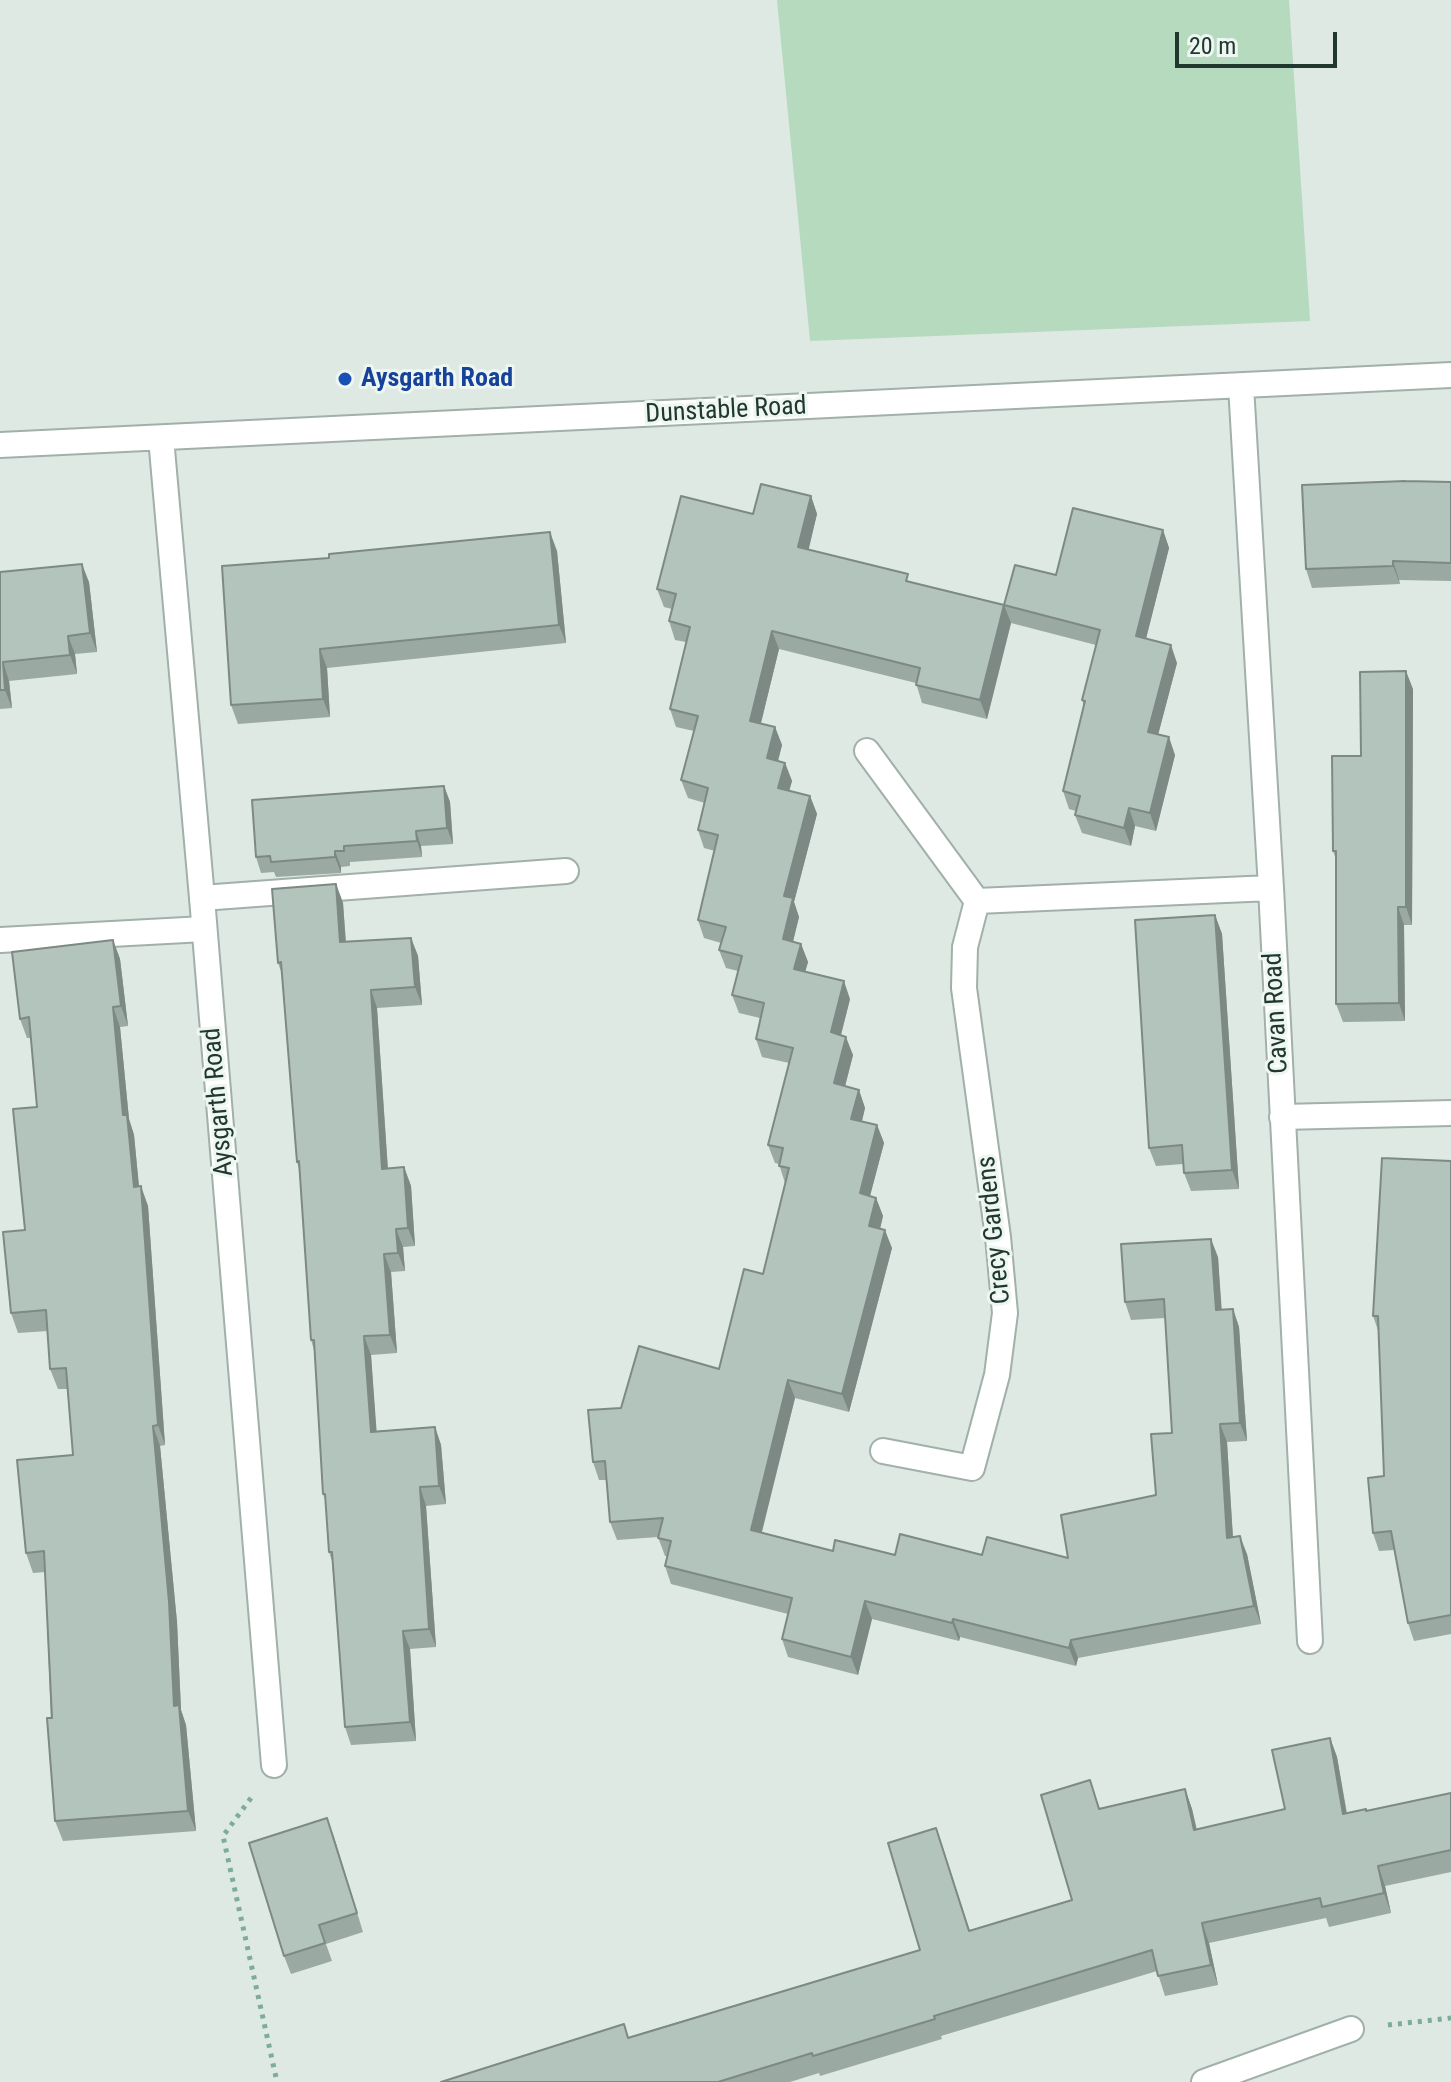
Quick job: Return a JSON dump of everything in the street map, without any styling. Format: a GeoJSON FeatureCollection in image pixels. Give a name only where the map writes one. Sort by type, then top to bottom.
{"type":"FeatureCollection","features":[{"type":"Feature","properties":{"kind":"street","name":"Dunstable Road"},"geometry":{"type":"LineString","coordinates":[[0,445],[1451,375]]}},
{"type":"Feature","properties":{"kind":"street","name":"Cavan Road"},"geometry":{"type":"LineString","coordinates":[[1241,386],[1310,1641]]}},
{"type":"Feature","properties":{"kind":"street","name":"Aysgarth Road"},"geometry":{"type":"LineString","coordinates":[[161,438],[274,1765]]}},
{"type":"Feature","properties":{"kind":"street"},"geometry":{"type":"LineString","coordinates":[[867,751],[977,901],[1271,888]]}},
{"type":"Feature","properties":{"kind":"street"},"geometry":{"type":"LineString","coordinates":[[202,898],[566,871]]}},
{"type":"Feature","properties":{"kind":"street","name":"Crecy Gardens"},"geometry":{"type":"LineString","coordinates":[[883,1451],[972,1468],[997,1375],[1005,1313],[998,1237],[964,988],[965,947],[977,901]]}},
{"type":"Feature","properties":{"kind":"street"},"geometry":{"type":"LineString","coordinates":[[0,940],[204,929]]}},
{"type":"Feature","properties":{"kind":"street"},"geometry":{"type":"LineString","coordinates":[[1282,1117],[1451,1113]]}},
{"type":"Feature","properties":{"kind":"street"},"geometry":{"type":"LineString","coordinates":[[1204,2082],[1351,2029]]}},
{"type":"Feature","properties":{"kind":"path"},"geometry":{"type":"LineString","coordinates":[[274,1765],[223,1836],[277,2082]]}},
{"type":"Feature","properties":{"kind":"path"},"geometry":{"type":"LineString","coordinates":[[1351,2029],[1451,2018]]}},
{"type":"Feature","properties":{"kind":"green space"},"geometry":{"type":"Polygon","coordinates":[[[777,0],[1289,0],[1310,321],[810,341],[777,0]]]}},
{"type":"Feature","properties":{"kind":"building"},"geometry":{"type":"Polygon","coordinates":[[[1451,482],[1451,563],[1393,561],[1393,566],[1306,569],[1302,485],[1451,482]]]}},
{"type":"Feature","properties":{"kind":"building"},"geometry":{"type":"Polygon","coordinates":[[[761,484],[811,496],[798,547],[908,574],[906,581],[1004,605],[980,700],[916,685],[920,668],[772,631],[750,721],[775,727],[767,758],[785,763],[778,788],[810,796],[784,896],[793,898],[783,939],[801,944],[794,969],[844,981],[831,1032],[846,1037],[834,1083],[859,1090],[851,1119],[877,1125],[860,1193],[876,1198],[869,1226],[885,1230],[842,1394],[788,1380],[751,1530],[833,1551],[835,1540],[895,1555],[900,1534],[982,1555],[987,1537],[1068,1558],[1061,1515],[1156,1495],[1151,1434],[1172,1433],[1164,1299],[1125,1302],[1121,1244],[1211,1239],[1216,1310],[1233,1309],[1240,1423],[1220,1424],[1227,1538],[1240,1536],[1254,1606],[1071,1640],[1069,1648],[865,1601],[851,1657],[782,1639],[792,1598],[665,1566],[671,1541],[658,1538],[663,1518],[610,1522],[605,1461],[593,1462],[588,1410],[621,1408],[639,1346],[719,1369],[744,1269],[763,1274],[789,1168],[779,1166],[783,1148],[768,1145],[793,1048],[756,1039],[764,1003],[732,995],[742,956],[719,950],[726,927],[698,920],[718,835],[698,830],[708,788],[681,780],[698,716],[670,709],[690,627],[669,621],[676,594],[657,589],[681,496],[753,514],[761,484]]]}},
{"type":"Feature","properties":{"kind":"building"},"geometry":{"type":"Polygon","coordinates":[[[1073,508],[1163,530],[1136,636],[1171,645],[1148,732],[1169,737],[1150,813],[1129,808],[1124,828],[1075,815],[1080,796],[1063,791],[1100,630],[1004,605],[1015,565],[1056,575],[1073,508]]]}},
{"type":"Feature","properties":{"kind":"building"},"geometry":{"type":"Polygon","coordinates":[[[550,532],[559,625],[320,649],[323,699],[231,705],[222,566],[329,558],[329,554],[550,532]]]}},
{"type":"Feature","properties":{"kind":"building"},"geometry":{"type":"Polygon","coordinates":[[[82,564],[90,633],[68,636],[70,655],[3,662],[5,690],[0,690],[0,572],[82,564]]]}},
{"type":"Feature","properties":{"kind":"building"},"geometry":{"type":"Polygon","coordinates":[[[1406,671],[1406,907],[1398,907],[1399,1003],[1336,1004],[1336,851],[1333,851],[1332,756],[1361,756],[1360,672],[1406,671]]]}},
{"type":"Feature","properties":{"kind":"building"},"geometry":{"type":"Polygon","coordinates":[[[444,786],[447,828],[416,831],[417,841],[344,846],[344,851],[335,851],[335,857],[271,862],[270,856],[256,857],[252,800],[444,786]]]}},
{"type":"Feature","properties":{"kind":"building"},"geometry":{"type":"Polygon","coordinates":[[[336,884],[340,942],[411,938],[415,987],[371,990],[382,1169],[404,1167],[408,1228],[396,1229],[398,1253],[384,1254],[390,1335],[364,1336],[371,1432],[435,1427],[439,1486],[420,1487],[429,1629],[403,1631],[410,1722],[345,1727],[332,1552],[329,1552],[323,1494],[299,1161],[272,889],[336,884]]]}},
{"type":"Feature","properties":{"kind":"building"},"geometry":{"type":"Polygon","coordinates":[[[1215,915],[1232,1170],[1184,1173],[1182,1145],[1149,1148],[1135,920],[1215,915]]]}},
{"type":"Feature","properties":{"kind":"building"},"geometry":{"type":"Polygon","coordinates":[[[113,940],[121,1006],[113,1007],[123,1115],[127,1115],[134,1187],[141,1186],[158,1425],[153,1426],[169,1602],[174,1706],[179,1705],[188,1811],[55,1821],[47,1718],[52,1718],[44,1551],[26,1553],[17,1460],[73,1455],[66,1368],[50,1369],[46,1310],[11,1313],[3,1232],[25,1230],[13,1109],[37,1107],[29,1017],[20,1019],[12,952],[113,940]]]}},
{"type":"Feature","properties":{"kind":"building"},"geometry":{"type":"Polygon","coordinates":[[[1382,1158],[1451,1161],[1451,1615],[1408,1623],[1391,1531],[1373,1533],[1368,1478],[1384,1476],[1378,1316],[1373,1316],[1382,1158]]]}},
{"type":"Feature","properties":{"kind":"building"},"geometry":{"type":"Polygon","coordinates":[[[1330,1738],[1343,1814],[1451,1793],[1451,1850],[1378,1866],[1384,1893],[1322,1907],[1320,1898],[1202,1923],[1211,1965],[1158,1976],[1152,1950],[934,2016],[935,2019],[718,2082],[441,2082],[624,2024],[628,2038],[920,1950],[888,1843],[936,1828],[969,1931],[1072,1900],[1041,1795],[1090,1780],[1099,1809],[1185,1789],[1194,1830],[1285,1809],[1272,1750],[1330,1738]]]}},
{"type":"Feature","properties":{"kind":"building"},"geometry":{"type":"Polygon","coordinates":[[[327,1818],[357,1913],[319,1925],[325,1943],[284,1956],[249,1843],[327,1818]]]}},
{"type":"Feature","properties":{"kind":"place","name":"Aysgarth Road"},"geometry":{"type":"Point","coordinates":[345,379]}}]}
